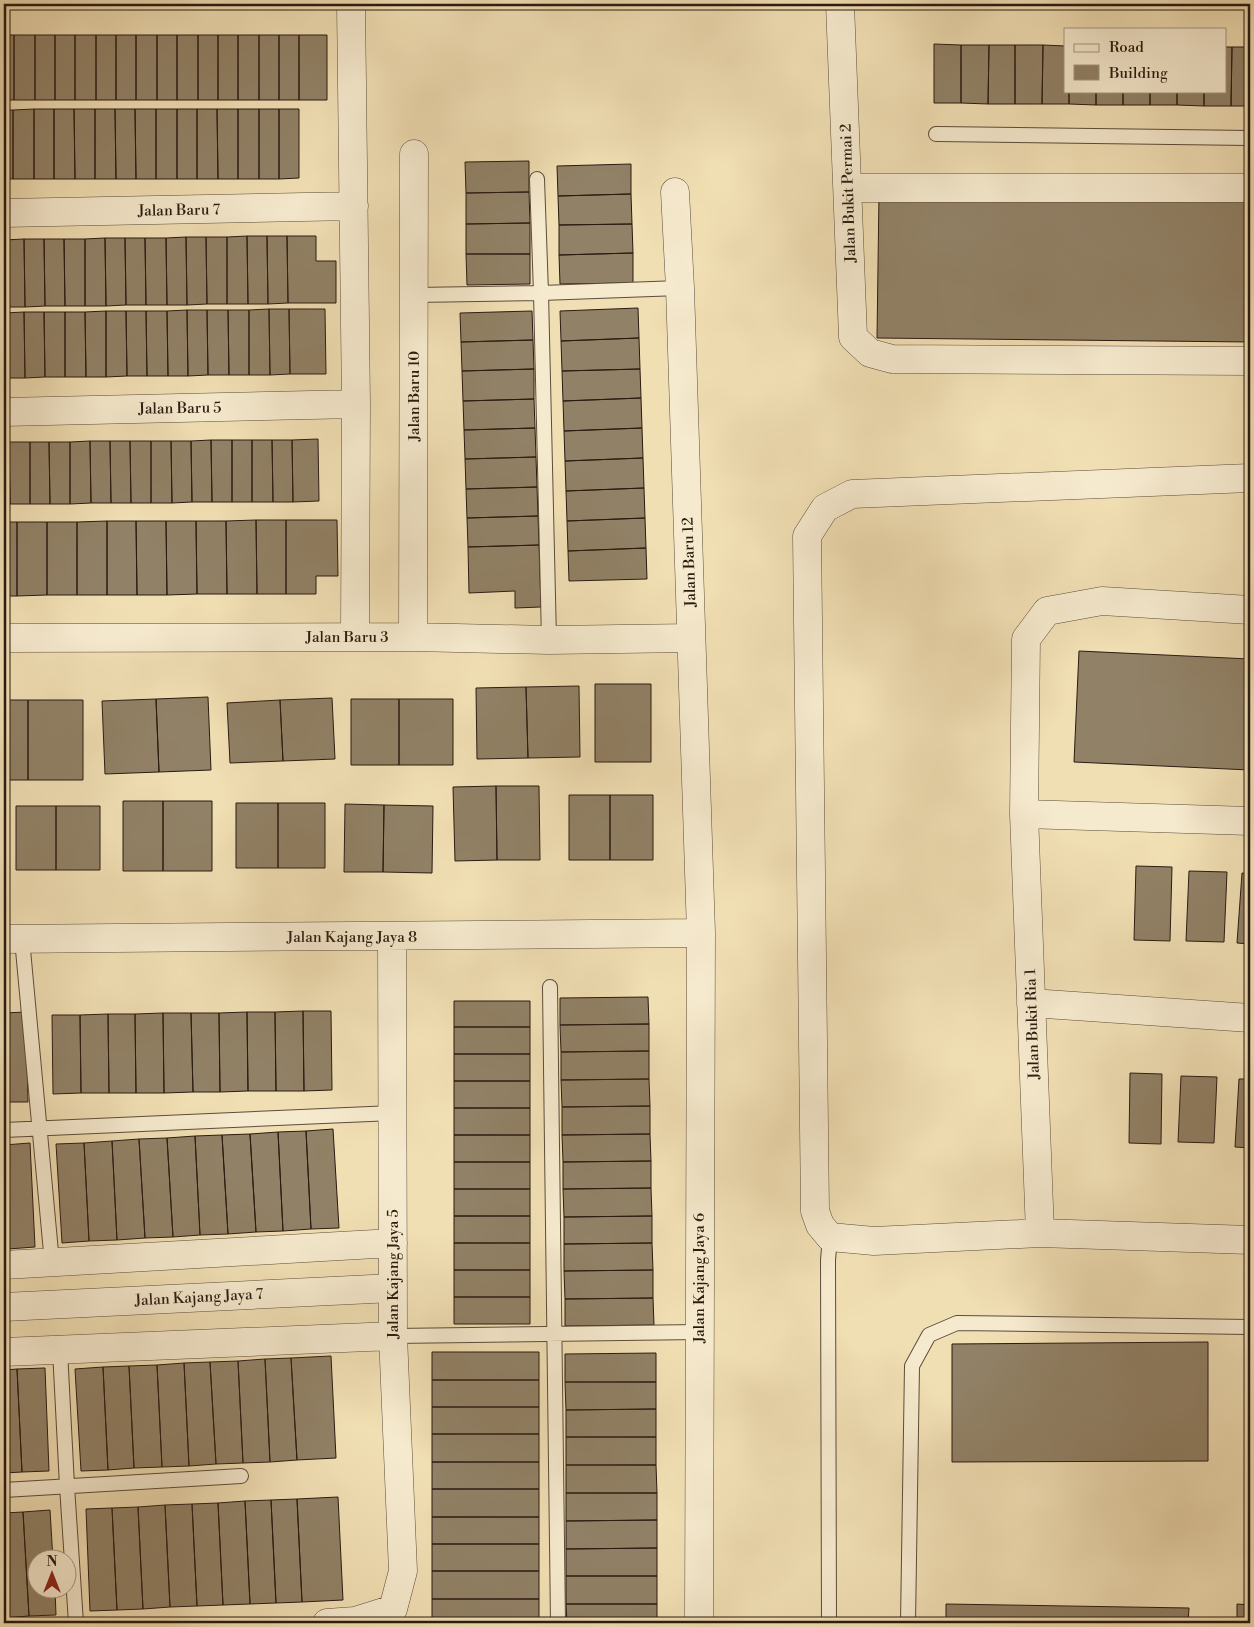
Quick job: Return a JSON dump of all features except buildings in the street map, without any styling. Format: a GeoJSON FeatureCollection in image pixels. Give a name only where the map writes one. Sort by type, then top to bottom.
{"type":"FeatureCollection","features":[{"type":"Feature","properties":{"kind":"street"},"geometry":{"type":"LineString","coordinates":[[351,4],[356,404],[354,637]]}},
{"type":"Feature","properties":{"kind":"street","name":"Jalan Bukit Permai 2"},"geometry":{"type":"LineString","coordinates":[[840,4],[853,337],[870,353],[892,359],[1250,361]]}},
{"type":"Feature","properties":{"kind":"street","name":"Jalan Baru 10"},"geometry":{"type":"LineString","coordinates":[[413,637],[414,154]]}},
{"type":"Feature","properties":{"kind":"street"},"geometry":{"type":"LineString","coordinates":[[848,188],[1250,188]]}},
{"type":"Feature","properties":{"kind":"street","name":"Jalan Baru 12"},"geometry":{"type":"LineString","coordinates":[[675,192],[680,288],[701,933]]}},
{"type":"Feature","properties":{"kind":"street","name":"Jalan Baru 7"},"geometry":{"type":"LineString","coordinates":[[4,213],[354,206]]}},
{"type":"Feature","properties":{"kind":"street","name":"Jalan Baru 5"},"geometry":{"type":"LineString","coordinates":[[4,412],[356,404]]}},
{"type":"Feature","properties":{"kind":"street"},"geometry":{"type":"LineString","coordinates":[[1250,478],[852,494],[825,508],[807,536],[815,1211],[820,1226],[830,1237],[874,1241],[1040,1233],[1250,1240]]}},
{"type":"Feature","properties":{"kind":"street","name":"Jalan Bukit Ria 1"},"geometry":{"type":"LineString","coordinates":[[1040,1233],[1024,814],[1026,639],[1047,611],[1102,601],[1250,610]]}},
{"type":"Feature","properties":{"kind":"street","name":"Jalan Baru 3"},"geometry":{"type":"LineString","coordinates":[[4,638],[413,637],[549,640],[691,638]]}},
{"type":"Feature","properties":{"kind":"street"},"geometry":{"type":"LineString","coordinates":[[1024,814],[1250,821]]}},
{"type":"Feature","properties":{"kind":"street","name":"Jalan Kajang Jaya 8"},"geometry":{"type":"LineString","coordinates":[[13,939],[701,933]]}},
{"type":"Feature","properties":{"kind":"street","name":"Jalan Kajang Jaya 6"},"geometry":{"type":"LineString","coordinates":[[699,1623],[701,933]]}},
{"type":"Feature","properties":{"kind":"street","name":"Jalan Kajang Jaya 5"},"geometry":{"type":"LineString","coordinates":[[327,1623],[354,1621],[393,1609],[403,1571],[393,1336],[392,936]]}},
{"type":"Feature","properties":{"kind":"street"},"geometry":{"type":"LineString","coordinates":[[1031,1002],[1250,1018]]}},
{"type":"Feature","properties":{"kind":"street"},"geometry":{"type":"LineString","coordinates":[[4,1265],[393,1243]]}},
{"type":"Feature","properties":{"kind":"street","name":"Jalan Kajang Jaya 7"},"geometry":{"type":"LineString","coordinates":[[4,1307],[393,1288]]}},
{"type":"Feature","properties":{"kind":"street"},"geometry":{"type":"LineString","coordinates":[[4,1352],[393,1336]]}},
{"type":"Feature","properties":{"kind":"lane"},"geometry":{"type":"LineString","coordinates":[[936,134],[1250,138]]}},
{"type":"Feature","properties":{"kind":"lane"},"geometry":{"type":"LineString","coordinates":[[537,179],[549,640]]}},
{"type":"Feature","properties":{"kind":"lane"},"geometry":{"type":"LineString","coordinates":[[414,295],[680,288]]}},
{"type":"Feature","properties":{"kind":"lane"},"geometry":{"type":"LineString","coordinates":[[13,939],[40,1129],[52,1262]]}},
{"type":"Feature","properties":{"kind":"lane"},"geometry":{"type":"LineString","coordinates":[[550,987],[558,1623]]}},
{"type":"Feature","properties":{"kind":"lane"},"geometry":{"type":"LineString","coordinates":[[4,1130],[393,1113]]}},
{"type":"Feature","properties":{"kind":"lane"},"geometry":{"type":"LineString","coordinates":[[829,1623],[828,1260],[830,1237]]}},
{"type":"Feature","properties":{"kind":"lane"},"geometry":{"type":"LineString","coordinates":[[908,1623],[912,1366],[929,1335],[957,1323],[1250,1327]]}},
{"type":"Feature","properties":{"kind":"lane"},"geometry":{"type":"LineString","coordinates":[[393,1336],[699,1332]]}},
{"type":"Feature","properties":{"kind":"lane"},"geometry":{"type":"LineString","coordinates":[[60,1350],[76,1623]]}},
{"type":"Feature","properties":{"kind":"lane"},"geometry":{"type":"LineString","coordinates":[[4,1490],[241,1476]]}}]}
